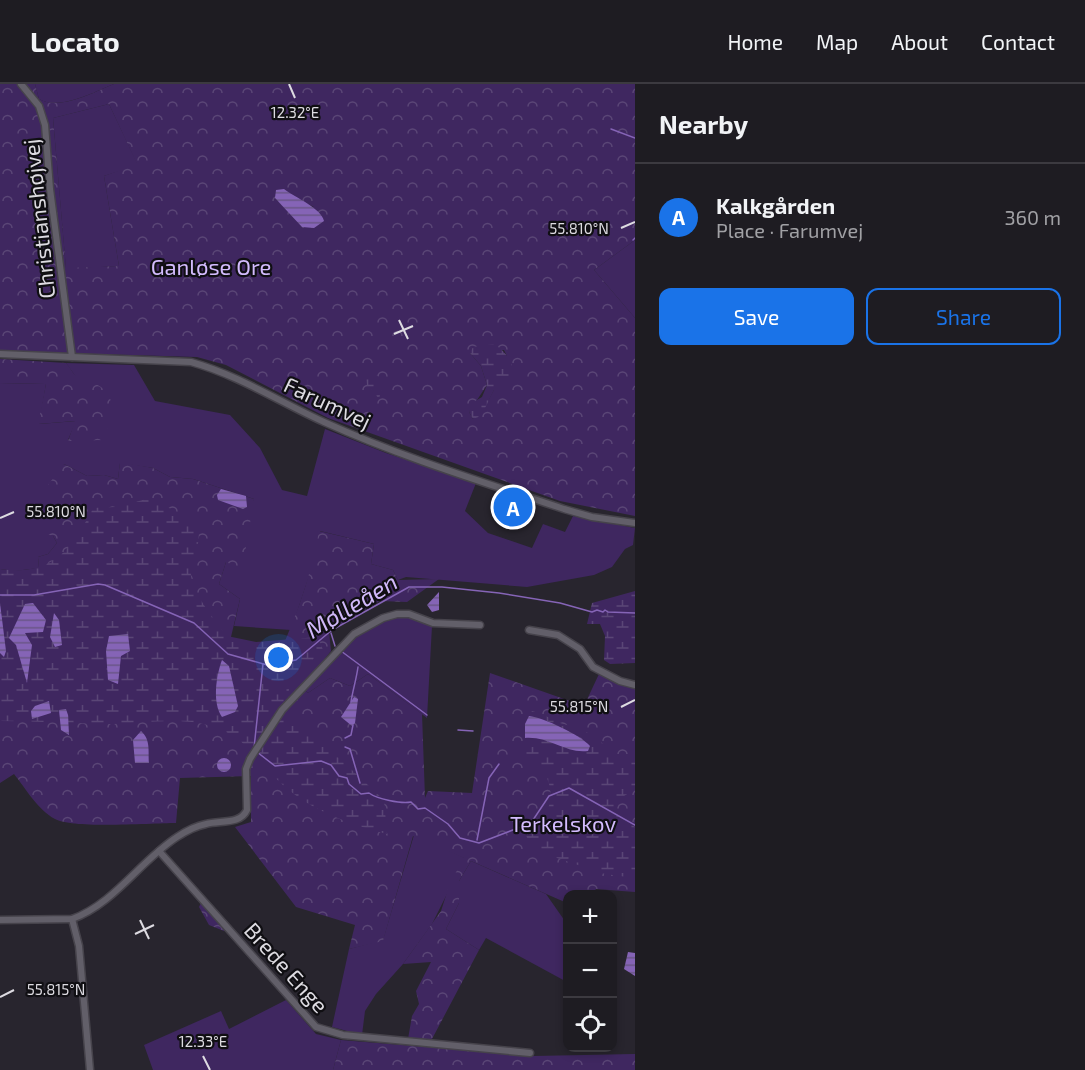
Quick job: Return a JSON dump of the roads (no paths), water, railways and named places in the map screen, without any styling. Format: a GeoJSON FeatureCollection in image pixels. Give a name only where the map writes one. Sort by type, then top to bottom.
{"type":"FeatureCollection","features":[{"type":"Feature","properties":{"kind":"street","name":"Christianshøjvej"},"geometry":{"type":"LineString","coordinates":[[21,84],[39,106],[45,124],[50,189],[72,357]]}},
{"type":"Feature","properties":{"kind":"street","name":"Farumvej"},"geometry":{"type":"LineString","coordinates":[[0,354],[191,362],[215,368],[324,422],[389,449],[573,512],[635,523]]}},
{"type":"Feature","properties":{"kind":"street"},"geometry":{"type":"LineString","coordinates":[[0,920],[72,919],[92,910],[159,851],[192,829],[207,823],[239,819],[245,815],[248,810],[246,769],[250,759],[282,710],[354,634],[383,618],[397,614],[409,614],[433,623],[480,625]]}},
{"type":"Feature","properties":{"kind":"street"},"geometry":{"type":"LineString","coordinates":[[529,630],[558,635],[580,649],[593,667],[620,681],[635,685]]}},
{"type":"Feature","properties":{"kind":"street","name":"Brede Enge"},"geometry":{"type":"LineString","coordinates":[[159,851],[316,1027],[342,1035],[530,1053]]}},
{"type":"Feature","properties":{"kind":"street"},"geometry":{"type":"LineString","coordinates":[[72,919],[79,946],[90,1070]]}},
{"type":"Feature","properties":{"kind":"waterway"},"geometry":{"type":"LineString","coordinates":[[611,129],[635,138]]}},
{"type":"Feature","properties":{"kind":"waterway","name":"Mølleåen"},"geometry":{"type":"LineString","coordinates":[[0,595],[34,595],[98,584],[105,585],[194,623],[228,654],[267,665],[296,660],[332,630],[409,587],[442,587],[499,593],[560,603],[592,612],[605,610],[635,613]]}},
{"type":"Feature","properties":{"kind":"waterway"},"geometry":{"type":"LineString","coordinates":[[331,633],[335,646]]}},
{"type":"Feature","properties":{"kind":"waterway"},"geometry":{"type":"LineString","coordinates":[[341,651],[427,715]]}},
{"type":"Feature","properties":{"kind":"waterway"},"geometry":{"type":"LineString","coordinates":[[254,748],[263,664]]}},
{"type":"Feature","properties":{"kind":"waterway"},"geometry":{"type":"LineString","coordinates":[[351,702],[358,667]]}},
{"type":"Feature","properties":{"kind":"waterway"},"geometry":{"type":"LineString","coordinates":[[345,738],[351,735],[353,725]]}},
{"type":"Feature","properties":{"kind":"waterway"},"geometry":{"type":"LineString","coordinates":[[458,730],[473,731]]}},
{"type":"Feature","properties":{"kind":"waterway"},"geometry":{"type":"LineString","coordinates":[[345,747],[350,749],[360,783]]}},
{"type":"Feature","properties":{"kind":"waterway"},"geometry":{"type":"LineString","coordinates":[[257,752],[275,766],[321,761],[331,765],[339,776],[347,778],[349,784],[361,794],[369,793],[389,800],[411,802],[418,809],[425,808],[448,824],[460,838],[479,843],[531,823],[549,796],[569,788],[635,825]]}},
{"type":"Feature","properties":{"kind":"waterway"},"geometry":{"type":"LineString","coordinates":[[477,840],[489,778],[499,764]]}},
{"type":"Feature","properties":{"kind":"place","name":"Kalkgården"},"geometry":{"type":"Point","coordinates":[513,507]}},
{"type":"Feature","properties":{"kind":"park label","name":"Ganløse Ore"},"geometry":{"type":"Point","coordinates":[211,266]}},
{"type":"Feature","properties":{"kind":"park label","name":"Terkelskov"},"geometry":{"type":"Point","coordinates":[563,823]}}]}
